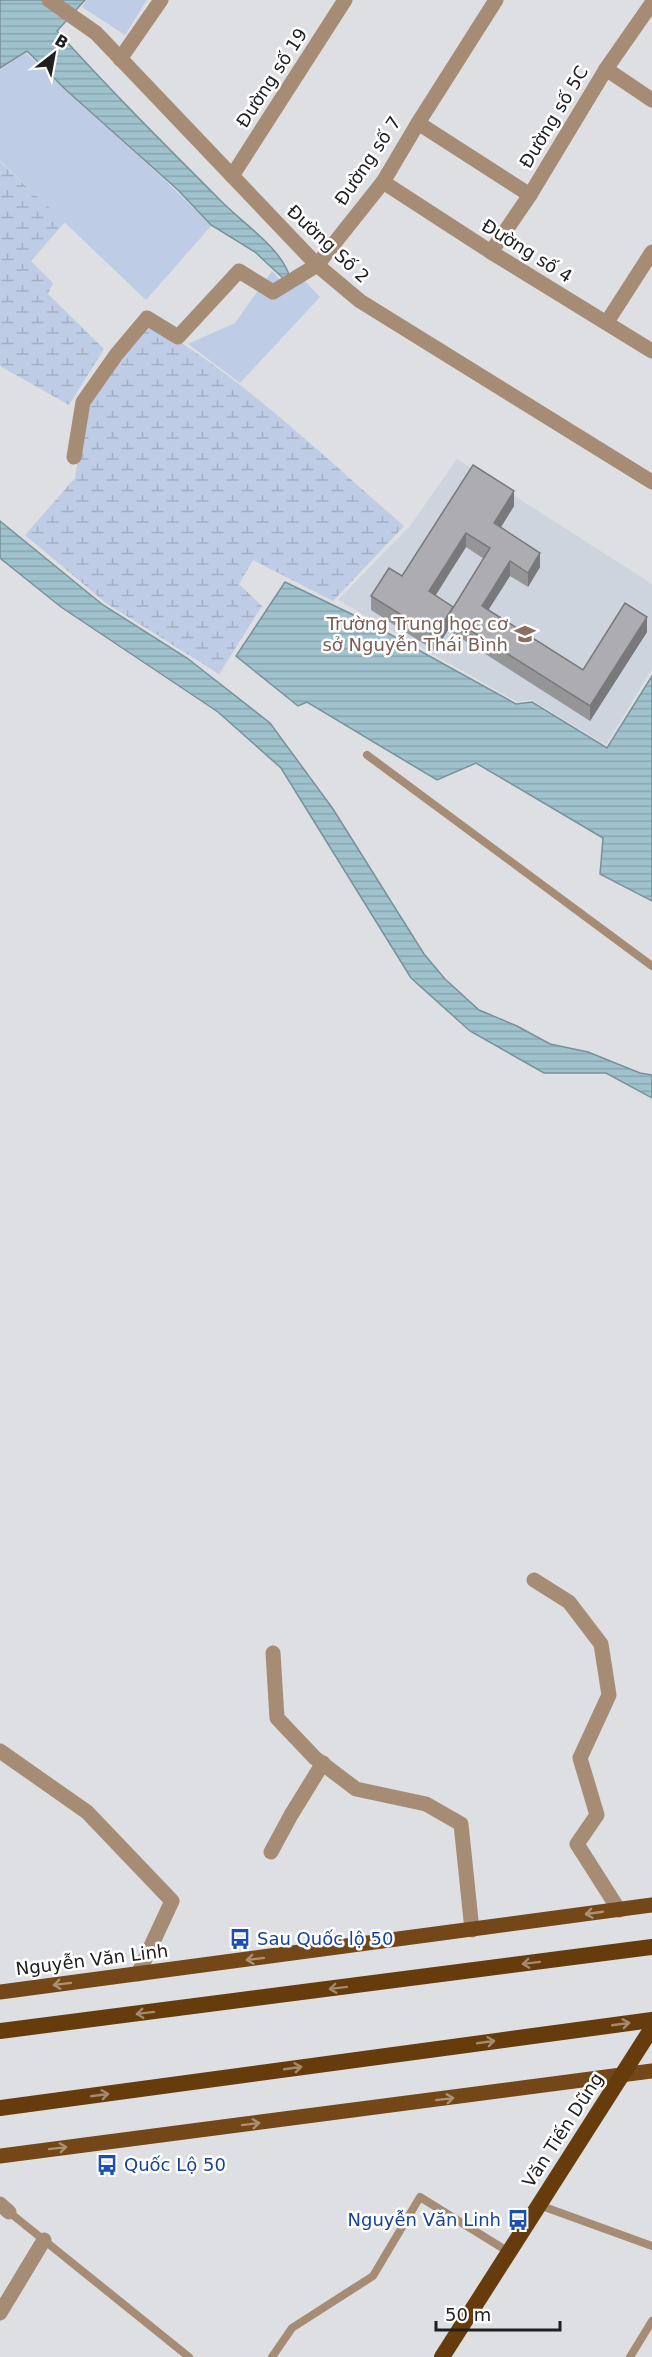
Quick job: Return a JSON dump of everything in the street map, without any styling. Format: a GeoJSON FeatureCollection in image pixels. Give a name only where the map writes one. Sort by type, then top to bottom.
{"type":"FeatureCollection","features":[{"type":"Feature","properties":{"kind":"highway"},"geometry":{"type":"LineString","coordinates":[[0,2031],[652,1947]]}},
{"type":"Feature","properties":{"kind":"highway"},"geometry":{"type":"LineString","coordinates":[[0,2108],[652,2020]]}},
{"type":"Feature","properties":{"kind":"highway"},"geometry":{"type":"LineString","coordinates":[[620,2076],[652,2028]]}},
{"type":"Feature","properties":{"kind":"highway","name":"Văn Tiến Dũng"},"geometry":{"type":"LineString","coordinates":[[442,2357],[620,2076]]}},
{"type":"Feature","properties":{"kind":"main road","name":"Nguyễn Văn Linh"},"geometry":{"type":"LineString","coordinates":[[0,1992],[652,1905]]}},
{"type":"Feature","properties":{"kind":"main road"},"geometry":{"type":"LineString","coordinates":[[0,2156],[652,2071]]}},
{"type":"Feature","properties":{"kind":"street","name":"Đường Số 2"},"geometry":{"type":"LineString","coordinates":[[49,0],[96,33],[317,265],[360,301],[652,482]]}},
{"type":"Feature","properties":{"kind":"street"},"geometry":{"type":"LineString","coordinates":[[120,58],[161,0]]}},
{"type":"Feature","properties":{"kind":"street","name":"Đường số 19"},"geometry":{"type":"LineString","coordinates":[[232,176],[345,0]]}},
{"type":"Feature","properties":{"kind":"street","name":"Đường số 7"},"geometry":{"type":"LineString","coordinates":[[74,457],[83,402],[116,355],[147,318],[178,337],[239,271],[273,292],[317,265],[382,182],[496,0]]}},
{"type":"Feature","properties":{"kind":"street","name":"Đường số 5C"},"geometry":{"type":"LineString","coordinates":[[491,252],[530,195],[606,69],[652,3]]}},
{"type":"Feature","properties":{"kind":"street"},"geometry":{"type":"LineString","coordinates":[[606,69],[652,100]]}},
{"type":"Feature","properties":{"kind":"street"},"geometry":{"type":"LineString","coordinates":[[418,123],[530,195]]}},
{"type":"Feature","properties":{"kind":"street","name":"Đường số 4"},"geometry":{"type":"LineString","coordinates":[[382,182],[652,351]]}},
{"type":"Feature","properties":{"kind":"street"},"geometry":{"type":"LineString","coordinates":[[606,322],[652,252]]}},
{"type":"Feature","properties":{"kind":"street"},"geometry":{"type":"LineString","coordinates":[[534,1580],[569,1602],[601,1644],[609,1695],[580,1758],[597,1815],[577,1844],[619,1910]]}},
{"type":"Feature","properties":{"kind":"street"},"geometry":{"type":"LineString","coordinates":[[273,1653],[278,1718],[323,1763],[356,1789],[426,1804],[461,1824],[472,1930]]}},
{"type":"Feature","properties":{"kind":"street"},"geometry":{"type":"LineString","coordinates":[[0,1751],[87,1812],[172,1901],[138,1974]]}},
{"type":"Feature","properties":{"kind":"street"},"geometry":{"type":"LineString","coordinates":[[271,1852],[323,1763]]}},
{"type":"Feature","properties":{"kind":"street"},"geometry":{"type":"LineString","coordinates":[[0,2313],[44,2240]]}},
{"type":"Feature","properties":{"kind":"lane"},"geometry":{"type":"LineString","coordinates":[[367,755],[652,966]]}},
{"type":"Feature","properties":{"kind":"lane"},"geometry":{"type":"LineString","coordinates":[[272,2357],[292,2328],[373,2276],[420,2197],[509,2252]]}},
{"type":"Feature","properties":{"kind":"lane"},"geometry":{"type":"LineString","coordinates":[[538,2205],[652,2246]]}},
{"type":"Feature","properties":{"kind":"lane"},"geometry":{"type":"LineString","coordinates":[[5,2208],[189,2357]]}},
{"type":"Feature","properties":{"kind":"lane"},"geometry":{"type":"LineString","coordinates":[[630,2357],[652,2321]]}},
{"type":"Feature","properties":{"kind":"shaded area"},"geometry":{"type":"Polygon","coordinates":[[[0,0],[85,0],[57,31],[179,159],[270,246],[286,267],[290,278],[285,280],[255,252],[211,225],[178,190],[65,89],[27,51],[0,68],[0,0]]]}},
{"type":"Feature","properties":{"kind":"shaded area","name":"Trường Trung học cơ sở Nguyễn Thái Bình"},"geometry":{"type":"Polygon","coordinates":[[[457,459],[652,584],[652,669],[606,745],[532,700],[517,702],[338,600],[410,526],[457,459]]]}},
{"type":"Feature","properties":{"kind":"shaded area"},"geometry":{"type":"Polygon","coordinates":[[[0,521],[103,605],[187,658],[270,723],[333,809],[424,954],[445,979],[479,1010],[517,1026],[550,1044],[588,1052],[640,1073],[652,1075],[652,1098],[606,1073],[544,1073],[470,1031],[411,978],[281,768],[218,712],[61,607],[0,558],[0,521]]]}},
{"type":"Feature","properties":{"kind":"shaded area"},"geometry":{"type":"Polygon","coordinates":[[[285,582],[366,621],[516,704],[532,702],[607,748],[652,676],[652,901],[600,874],[603,838],[476,763],[437,780],[307,702],[298,706],[236,656],[285,582]]]}},
{"type":"Feature","properties":{"kind":"green space"},"geometry":{"type":"Polygon","coordinates":[[[87,0],[147,0],[125,35],[82,7],[87,0]]]}},
{"type":"Feature","properties":{"kind":"green space"},"geometry":{"type":"Polygon","coordinates":[[[26,53],[211,226],[146,300],[0,161],[0,70],[26,53]]]}},
{"type":"Feature","properties":{"kind":"green space"},"geometry":{"type":"Polygon","coordinates":[[[0,162],[65,222],[31,261],[53,283],[48,294],[104,349],[69,405],[0,366],[0,162]]]}},
{"type":"Feature","properties":{"kind":"green space"},"geometry":{"type":"Polygon","coordinates":[[[272,271],[281,281],[298,274],[320,297],[240,383],[188,344],[235,323],[272,271]]]}},
{"type":"Feature","properties":{"kind":"green space"},"geometry":{"type":"Polygon","coordinates":[[[149,323],[184,344],[249,392],[404,526],[333,601],[253,560],[239,584],[262,606],[219,674],[106,603],[25,535],[75,478],[87,403],[149,323]]]}},
{"type":"Feature","properties":{"kind":"building"},"geometry":{"type":"Polygon","coordinates":[[[473,465],[514,491],[494,523],[540,553],[528,573],[510,561],[482,606],[583,670],[625,603],[647,617],[590,706],[448,616],[490,548],[466,533],[429,591],[453,607],[435,636],[371,596],[389,568],[402,576],[473,465]]]}},
{"type":"Feature","properties":{"kind":"place","name":"Trường Trung học cơ sở Nguyễn Thái Bình"},"geometry":{"type":"Point","coordinates":[525,634]}},
{"type":"Feature","properties":{"kind":"place","name":"Sau Quốc lộ 50"},"geometry":{"type":"Point","coordinates":[240,1939]}},
{"type":"Feature","properties":{"kind":"place","name":"Quốc Lộ 50"},"geometry":{"type":"Point","coordinates":[107,2165]}},
{"type":"Feature","properties":{"kind":"place","name":"Nguyễn Văn Linh"},"geometry":{"type":"Point","coordinates":[518,2220]}}]}
